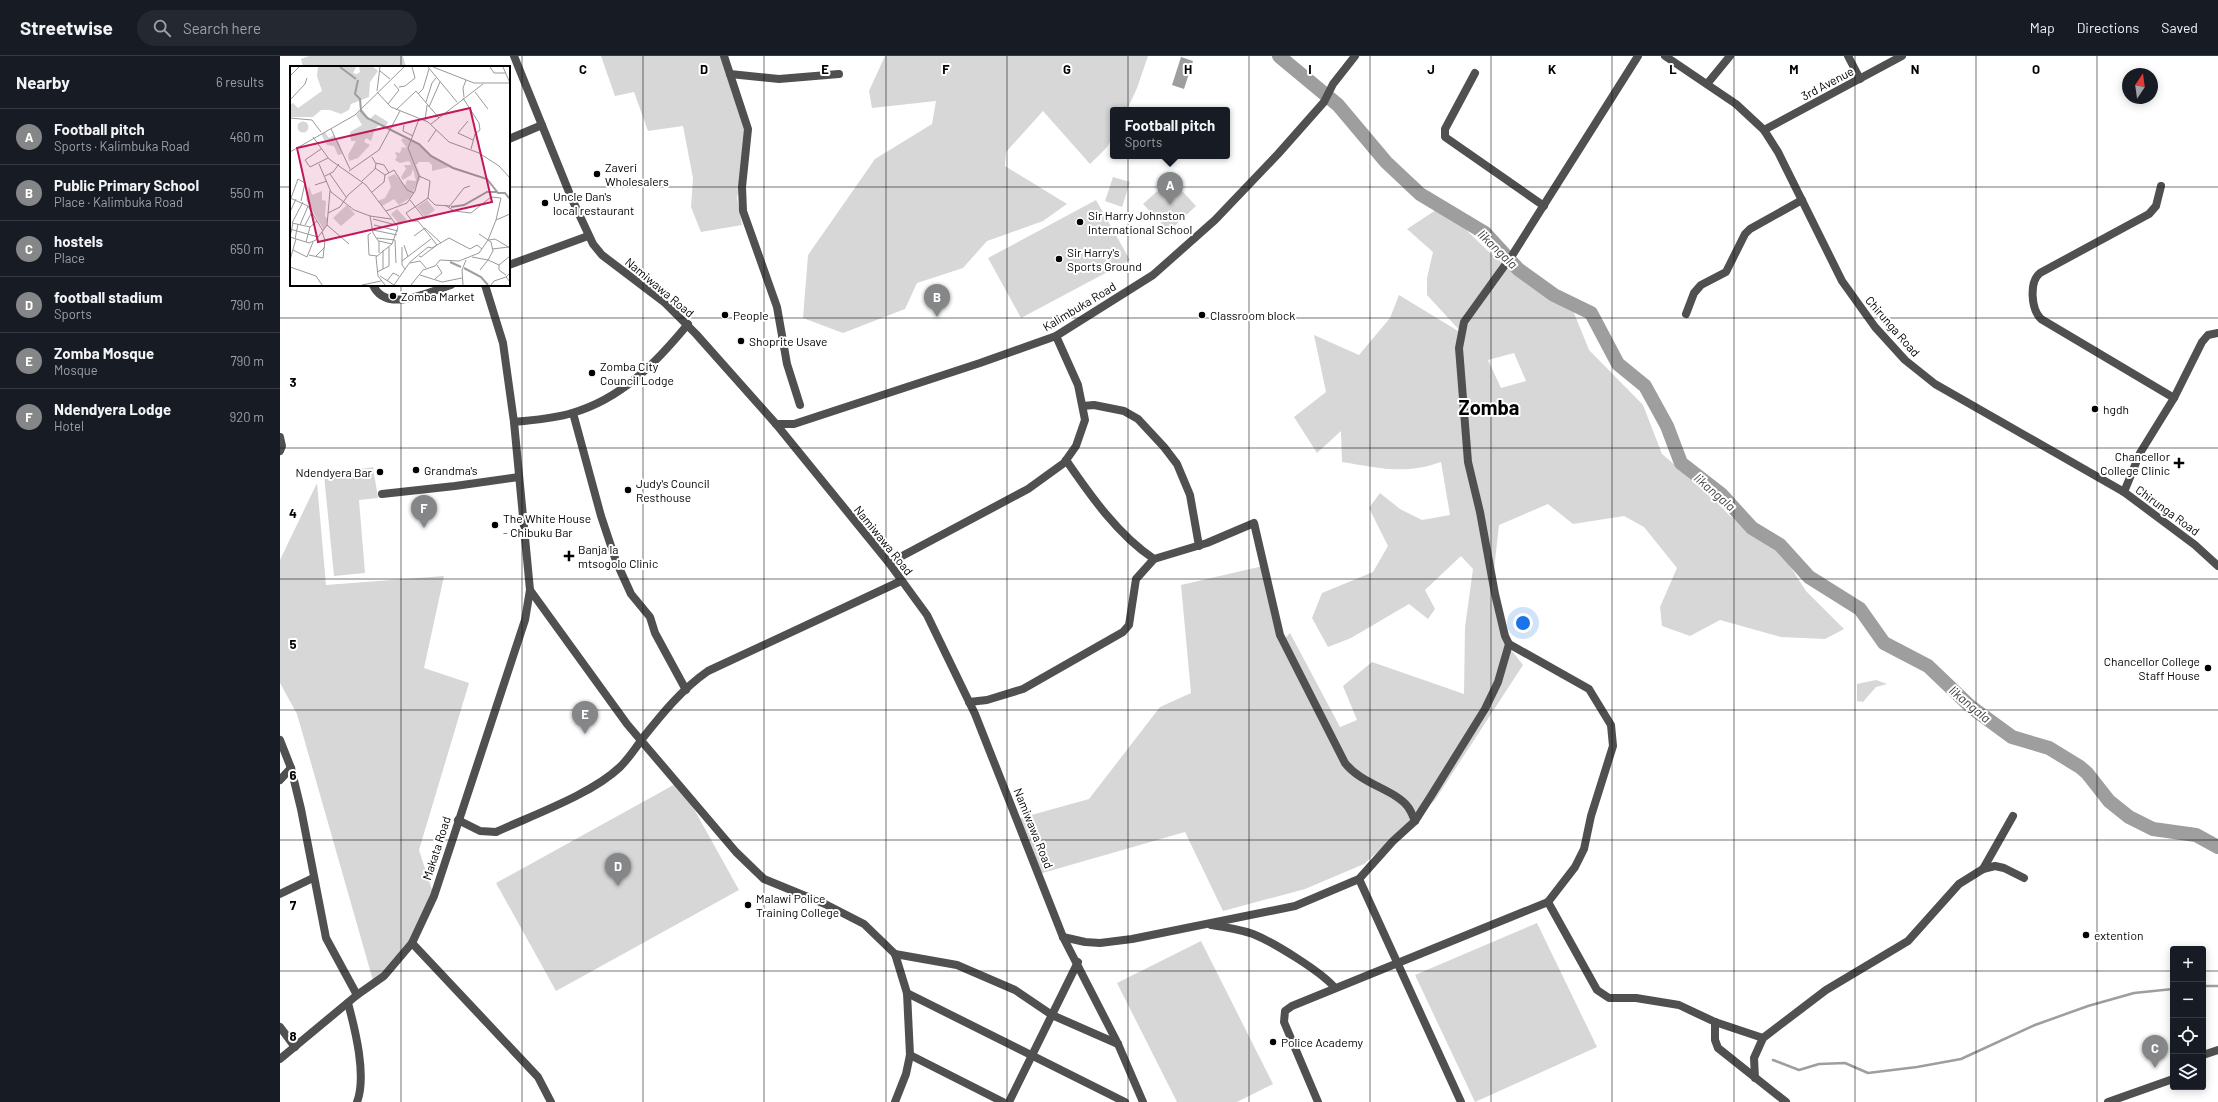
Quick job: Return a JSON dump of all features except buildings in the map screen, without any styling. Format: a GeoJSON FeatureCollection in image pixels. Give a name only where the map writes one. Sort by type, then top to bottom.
{"type":"FeatureCollection","features":[{"type":"Feature","properties":{"kind":"street","name":"Namiwawa Road"},"geometry":{"type":"LineString","coordinates":[[514,56],[588,236],[602,255],[664,302],[688,324],[776,424],[889,562],[901,581],[927,615],[969,702],[1063,937],[1078,962],[1118,1044],[1143,1102]]}},
{"type":"Feature","properties":{"kind":"street"},"geometry":{"type":"LineString","coordinates":[[724,56],[748,129],[742,187],[743,211],[776,306],[786,364],[800,405]]}},
{"type":"Feature","properties":{"kind":"street","name":"Kalimbuka Road"},"geometry":{"type":"LineString","coordinates":[[776,424],[794,424],[980,363],[1056,336],[1153,276],[1215,220],[1278,154],[1324,102],[1333,84],[1355,56]]}},
{"type":"Feature","properties":{"kind":"street"},"geometry":{"type":"LineString","coordinates":[[1318,1102],[1284,1022],[1285,1011],[1292,1006],[1397,962],[1548,902],[1575,867],[1584,849],[1591,816],[1613,746],[1610,725],[1589,689],[1509,644],[1505,636],[1495,594],[1480,512],[1468,467],[1459,348],[1464,322],[1470,312],[1505,266],[1638,56]]}},
{"type":"Feature","properties":{"kind":"street","name":"Chirunga Road"},"geometry":{"type":"LineString","coordinates":[[1665,56],[1736,104],[1764,130],[1778,152],[1842,281],[1875,327],[1905,360],[1935,384],[2124,492],[2196,545],[2218,566]]}},
{"type":"Feature","properties":{"kind":"street"},"geometry":{"type":"LineString","coordinates":[[1707,84],[1730,56]]}},
{"type":"Feature","properties":{"kind":"street"},"geometry":{"type":"LineString","coordinates":[[1848,56],[1860,79]]}},
{"type":"Feature","properties":{"kind":"street","name":"3rd Avenue"},"geometry":{"type":"LineString","coordinates":[[1764,130],[1902,56]]}},
{"type":"Feature","properties":{"kind":"street"},"geometry":{"type":"LineString","coordinates":[[1475,73],[1445,129],[1445,137],[1544,206]]}},
{"type":"Feature","properties":{"kind":"street"},"geometry":{"type":"LineString","coordinates":[[730,74],[779,79],[839,74]]}},
{"type":"Feature","properties":{"kind":"street"},"geometry":{"type":"LineString","coordinates":[[510,139],[542,126]]}},
{"type":"Feature","properties":{"kind":"street"},"geometry":{"type":"LineString","coordinates":[[2161,186],[2156,206],[2149,214],[2040,273],[2036,276],[2033,287],[2035,310],[2041,319],[2174,398]]}},
{"type":"Feature","properties":{"kind":"street"},"geometry":{"type":"LineString","coordinates":[[1686,314],[1694,293],[1701,285],[1726,272],[1745,234],[1750,229],[1802,200]]}},
{"type":"Feature","properties":{"kind":"street"},"geometry":{"type":"LineString","coordinates":[[510,265],[588,236]]}},
{"type":"Feature","properties":{"kind":"street"},"geometry":{"type":"LineString","coordinates":[[374,286],[377,293],[383,297],[396,300],[447,286]]}},
{"type":"Feature","properties":{"kind":"street"},"geometry":{"type":"LineString","coordinates":[[485,286],[503,343],[514,422],[530,590],[540,607],[641,740],[736,852],[764,879],[826,904],[864,924],[895,954],[907,993],[910,1055],[906,1074],[895,1102]]}},
{"type":"Feature","properties":{"kind":"street"},"geometry":{"type":"LineString","coordinates":[[514,422],[573,413],[607,397],[640,376],[654,364],[688,324]]}},
{"type":"Feature","properties":{"kind":"street"},"geometry":{"type":"LineString","coordinates":[[2124,492],[2140,453],[2174,398],[2202,342],[2208,335],[2218,333]]}},
{"type":"Feature","properties":{"kind":"street"},"geometry":{"type":"LineString","coordinates":[[889,562],[1028,489],[1066,460],[1076,446],[1084,426],[1083,406],[1071,368],[1056,336]]}},
{"type":"Feature","properties":{"kind":"street"},"geometry":{"type":"LineString","coordinates":[[1083,406],[1094,405],[1124,411],[1138,419],[1164,446],[1177,464],[1190,495],[1199,546]]}},
{"type":"Feature","properties":{"kind":"street"},"geometry":{"type":"LineString","coordinates":[[573,413],[601,516],[616,561],[631,594],[650,617],[655,632],[686,690]]}},
{"type":"Feature","properties":{"kind":"street"},"geometry":{"type":"LineString","coordinates":[[280,437],[282,446],[280,451]]}},
{"type":"Feature","properties":{"kind":"street"},"geometry":{"type":"LineString","coordinates":[[1066,460],[1104,511],[1141,550],[1154,559]]}},
{"type":"Feature","properties":{"kind":"street"},"geometry":{"type":"LineString","coordinates":[[382,494],[519,477]]}},
{"type":"Feature","properties":{"kind":"street"},"geometry":{"type":"LineString","coordinates":[[969,702],[987,700],[1023,689],[1123,632],[1129,625],[1136,579],[1154,559],[1199,546],[1254,523],[1280,634],[1346,763],[1350,769],[1368,782],[1402,801],[1408,807],[1415,821]]}},
{"type":"Feature","properties":{"kind":"street"},"geometry":{"type":"LineString","coordinates":[[458,820],[480,831],[496,832],[598,785],[634,753],[641,740],[686,690],[708,672],[901,581]]}},
{"type":"Feature","properties":{"kind":"street","name":"Makata Road"},"geometry":{"type":"LineString","coordinates":[[280,1059],[348,1002],[384,976],[412,943],[434,896],[525,620],[530,590]]}},
{"type":"Feature","properties":{"kind":"street"},"geometry":{"type":"LineString","coordinates":[[1063,937],[1085,942],[1113,942],[1296,906],[1359,879],[1393,841],[1415,821],[1485,709],[1500,676],[1509,644]]}},
{"type":"Feature","properties":{"kind":"street"},"geometry":{"type":"LineString","coordinates":[[280,740],[291,768],[302,809],[313,878],[326,938],[357,995]]}},
{"type":"Feature","properties":{"kind":"street"},"geometry":{"type":"LineString","coordinates":[[280,780],[291,768]]}},
{"type":"Feature","properties":{"kind":"street"},"geometry":{"type":"LineString","coordinates":[[1983,869],[2013,816]]}},
{"type":"Feature","properties":{"kind":"street"},"geometry":{"type":"LineString","coordinates":[[1755,1078],[1754,1058],[1763,1038],[1826,990],[1908,941],[1959,884],[1983,869],[1995,866],[2004,868],[2024,878]]}},
{"type":"Feature","properties":{"kind":"street"},"geometry":{"type":"LineString","coordinates":[[280,894],[313,878]]}},
{"type":"Feature","properties":{"kind":"street"},"geometry":{"type":"LineString","coordinates":[[1359,879],[1461,1102]]}},
{"type":"Feature","properties":{"kind":"street"},"geometry":{"type":"LineString","coordinates":[[1548,902],[1556,920],[1597,990],[1603,995],[1610,998],[1636,998],[1667,1002],[1678,1005],[1715,1022],[1763,1038]]}},
{"type":"Feature","properties":{"kind":"street"},"geometry":{"type":"LineString","coordinates":[[1204,924],[1239,930],[1255,935],[1310,967],[1328,980],[1335,988]]}},
{"type":"Feature","properties":{"kind":"street"},"geometry":{"type":"LineString","coordinates":[[412,943],[538,1077],[550,1102]]}},
{"type":"Feature","properties":{"kind":"street"},"geometry":{"type":"LineString","coordinates":[[895,954],[957,965],[1015,990],[1052,1015],[1118,1044]]}},
{"type":"Feature","properties":{"kind":"street"},"geometry":{"type":"LineString","coordinates":[[1009,1102],[1078,962]]}},
{"type":"Feature","properties":{"kind":"street"},"geometry":{"type":"LineString","coordinates":[[907,993],[1125,1102]]}},
{"type":"Feature","properties":{"kind":"street"},"geometry":{"type":"LineString","coordinates":[[348,1002],[356,1036],[360,1068],[357,1102]]}},
{"type":"Feature","properties":{"kind":"street"},"geometry":{"type":"LineString","coordinates":[[1715,1022],[1715,1040],[1718,1048],[1786,1102]]}},
{"type":"Feature","properties":{"kind":"street"},"geometry":{"type":"LineString","coordinates":[[280,1027],[294,1047]]}},
{"type":"Feature","properties":{"kind":"street"},"geometry":{"type":"LineString","coordinates":[[2206,1054],[2218,1050]]}},
{"type":"Feature","properties":{"kind":"street"},"geometry":{"type":"LineString","coordinates":[[910,1055],[1003,1102]]}},
{"type":"Feature","properties":{"kind":"street"},"geometry":{"type":"LineString","coordinates":[[2108,1102],[2170,1080]]}},
{"type":"Feature","properties":{"kind":"shaded area"},"geometry":{"type":"Polygon","coordinates":[[[309,56],[403,56],[406,66],[303,66],[301,59],[309,56]]]}},
{"type":"Feature","properties":{"kind":"shaded area"},"geometry":{"type":"Polygon","coordinates":[[[601,56],[725,56],[750,129],[737,198],[742,225],[701,232],[691,207],[693,178],[683,126],[648,131],[634,92],[615,96],[601,56]]]}},
{"type":"Feature","properties":{"kind":"shaded area"},"geometry":{"type":"Polygon","coordinates":[[[885,56],[1148,56],[1137,88],[1128,107],[1110,107],[1110,141],[1104,151],[1090,164],[1043,111],[1006,152],[1005,166],[1067,204],[1043,221],[987,241],[963,268],[917,283],[905,309],[843,333],[803,318],[808,255],[875,159],[932,124],[936,101],[872,108],[869,91],[885,56]]]}},
{"type":"Feature","properties":{"kind":"shaded area"},"geometry":{"type":"Polygon","coordinates":[[[1181,57],[1193,61],[1184,89],[1172,85],[1181,57]]]}},
{"type":"Feature","properties":{"kind":"shaded area"},"geometry":{"type":"Polygon","coordinates":[[[1113,177],[1130,182],[1122,207],[1105,201],[1113,177]]]}},
{"type":"Feature","properties":{"kind":"shaded area"},"geometry":{"type":"Polygon","coordinates":[[[1171,179],[1196,206],[1169,231],[1143,204],[1171,179]]]}},
{"type":"Feature","properties":{"kind":"shaded area","name":"Sir Harry's Sports Ground"},"geometry":{"type":"Polygon","coordinates":[[[1096,200],[1130,260],[1021,318],[988,258],[1096,200]]]}},
{"type":"Feature","properties":{"kind":"shaded area"},"geometry":{"type":"Polygon","coordinates":[[[1436,210],[1455,219],[1488,251],[1522,279],[1572,308],[1589,350],[1643,405],[1662,454],[1710,495],[1730,516],[1761,534],[1786,560],[1806,591],[1844,629],[1825,639],[1781,637],[1720,620],[1690,636],[1662,626],[1660,607],[1677,568],[1644,527],[1624,516],[1573,524],[1548,504],[1499,525],[1494,570],[1508,646],[1523,665],[1435,800],[1364,864],[1305,889],[1223,911],[1185,832],[1039,874],[1017,819],[1089,799],[1160,707],[1191,693],[1181,585],[1263,566],[1280,643],[1290,633],[1340,727],[1357,720],[1343,686],[1372,662],[1464,694],[1465,627],[1473,569],[1461,556],[1425,590],[1435,609],[1428,619],[1409,604],[1351,638],[1328,647],[1312,618],[1322,593],[1373,572],[1388,546],[1369,508],[1380,493],[1400,509],[1422,520],[1450,515],[1441,462],[1415,468],[1392,469],[1342,462],[1341,431],[1317,453],[1294,417],[1326,392],[1314,335],[1359,355],[1390,318],[1399,295],[1463,334],[1427,295],[1427,278],[1433,252],[1407,229],[1436,210]],[[1514,353],[1488,360],[1501,388],[1526,381],[1514,353]]]}},
{"type":"Feature","properties":{"kind":"shaded area"},"geometry":{"type":"Polygon","coordinates":[[[373,467],[378,498],[359,500],[365,573],[334,576],[324,475],[373,467]]]}},
{"type":"Feature","properties":{"kind":"shaded area"},"geometry":{"type":"Polygon","coordinates":[[[317,483],[326,585],[444,576],[424,668],[469,683],[419,850],[434,896],[412,943],[374,984],[297,714],[280,683],[280,560],[317,483]]]}},
{"type":"Feature","properties":{"kind":"shaded area"},"geometry":{"type":"Polygon","coordinates":[[[1876,680],[1887,684],[1876,687],[1863,702],[1857,701],[1857,684],[1876,680]]]}},
{"type":"Feature","properties":{"kind":"shaded area"},"geometry":{"type":"Polygon","coordinates":[[[679,782],[739,890],[556,991],[496,883],[679,782]]]}},
{"type":"Feature","properties":{"kind":"shaded area"},"geometry":{"type":"Polygon","coordinates":[[[1537,923],[1597,1047],[1475,1102],[1415,975],[1537,923]]]}},
{"type":"Feature","properties":{"kind":"shaded area"},"geometry":{"type":"Polygon","coordinates":[[[1201,941],[1273,1084],[1237,1102],[1177,1102],[1117,983],[1201,941]]]}},
{"type":"Feature","properties":{"kind":"waterway","name":"likangala"},"geometry":{"type":"LineString","coordinates":[[1279,56],[1338,105],[1386,162],[1420,194],[1485,233],[1518,269],[1554,295],[1591,313],[1618,364],[1645,386],[1667,426],[1681,463],[1721,494],[1752,528],[1780,545],[1809,577],[1860,609],[1884,643],[1928,666],[1971,707],[2012,737],[2049,748],[2080,767],[2087,773],[2109,801],[2129,817],[2153,829],[2196,835],[2218,847]]}},
{"type":"Feature","properties":{"kind":"waterway"},"geometry":{"type":"LineString","coordinates":[[2206,986],[2218,986]]}},
{"type":"Feature","properties":{"kind":"waterway"},"geometry":{"type":"LineString","coordinates":[[1773,1060],[1799,1070],[1819,1064],[1845,1063],[1868,1073],[1917,1067],[1961,1059],[2035,1025],[2088,1006],[2134,993],[2170,989]]}},
{"type":"Feature","properties":{"kind":"place","name":"Zaveri Wholesalers"},"geometry":{"type":"Point","coordinates":[597,174]}},
{"type":"Feature","properties":{"kind":"place","name":"Uncle Dan's local restaurant"},"geometry":{"type":"Point","coordinates":[545,203]}},
{"type":"Feature","properties":{"kind":"place","name":"Football pitch"},"geometry":{"type":"Point","coordinates":[1170,205]}},
{"type":"Feature","properties":{"kind":"place","name":"Sir Harry Johnston International School"},"geometry":{"type":"Point","coordinates":[1080,222]}},
{"type":"Feature","properties":{"kind":"place","name":"Sir Harry's Sports Ground"},"geometry":{"type":"Point","coordinates":[1059,259]}},
{"type":"Feature","properties":{"kind":"place","name":"Zomba Market"},"geometry":{"type":"Point","coordinates":[393,296]}},
{"type":"Feature","properties":{"kind":"place","name":"People"},"geometry":{"type":"Point","coordinates":[725,315]}},
{"type":"Feature","properties":{"kind":"place","name":"Classroom block"},"geometry":{"type":"Point","coordinates":[1202,315]}},
{"type":"Feature","properties":{"kind":"place","name":"Public Primary School"},"geometry":{"type":"Point","coordinates":[937,317]}},
{"type":"Feature","properties":{"kind":"place","name":"Shoprite Usave"},"geometry":{"type":"Point","coordinates":[741,341]}},
{"type":"Feature","properties":{"kind":"place","name":"Zomba City Council Lodge"},"geometry":{"type":"Point","coordinates":[592,373]}},
{"type":"Feature","properties":{"kind":"place","name":"hgdh"},"geometry":{"type":"Point","coordinates":[2095,409]}},
{"type":"Feature","properties":{"kind":"place","name":"Chancellor College Clinic"},"geometry":{"type":"Point","coordinates":[2179,463]}},
{"type":"Feature","properties":{"kind":"place","name":"Grandma's"},"geometry":{"type":"Point","coordinates":[416,470]}},
{"type":"Feature","properties":{"kind":"place","name":"Ndendyera Bar"},"geometry":{"type":"Point","coordinates":[380,472]}},
{"type":"Feature","properties":{"kind":"place","name":"Judy's Council Resthouse"},"geometry":{"type":"Point","coordinates":[628,490]}},
{"type":"Feature","properties":{"kind":"place","name":"The White House - Chibuku Bar"},"geometry":{"type":"Point","coordinates":[495,525]}},
{"type":"Feature","properties":{"kind":"place","name":"Ndendyera Lodge"},"geometry":{"type":"Point","coordinates":[424,528]}},
{"type":"Feature","properties":{"kind":"place","name":"Banja la mtsogolo Clinic"},"geometry":{"type":"Point","coordinates":[569,556]}},
{"type":"Feature","properties":{"kind":"place","name":"Chancellor College Staff House"},"geometry":{"type":"Point","coordinates":[2208,668]}},
{"type":"Feature","properties":{"kind":"place","name":"Zomba Mosque"},"geometry":{"type":"Point","coordinates":[585,734]}},
{"type":"Feature","properties":{"kind":"place","name":"football stadium"},"geometry":{"type":"Point","coordinates":[618,886]}},
{"type":"Feature","properties":{"kind":"place","name":"Malawi Police Training College"},"geometry":{"type":"Point","coordinates":[748,905]}},
{"type":"Feature","properties":{"kind":"place","name":"extention"},"geometry":{"type":"Point","coordinates":[2086,935]}},
{"type":"Feature","properties":{"kind":"place","name":"Police Academy"},"geometry":{"type":"Point","coordinates":[1273,1042]}},
{"type":"Feature","properties":{"kind":"place","name":"hostels"},"geometry":{"type":"Point","coordinates":[2155,1068]}},
{"type":"Feature","properties":{"kind":"district","name":"Zomba"},"geometry":{"type":"Point","coordinates":[1489,407]}}]}
